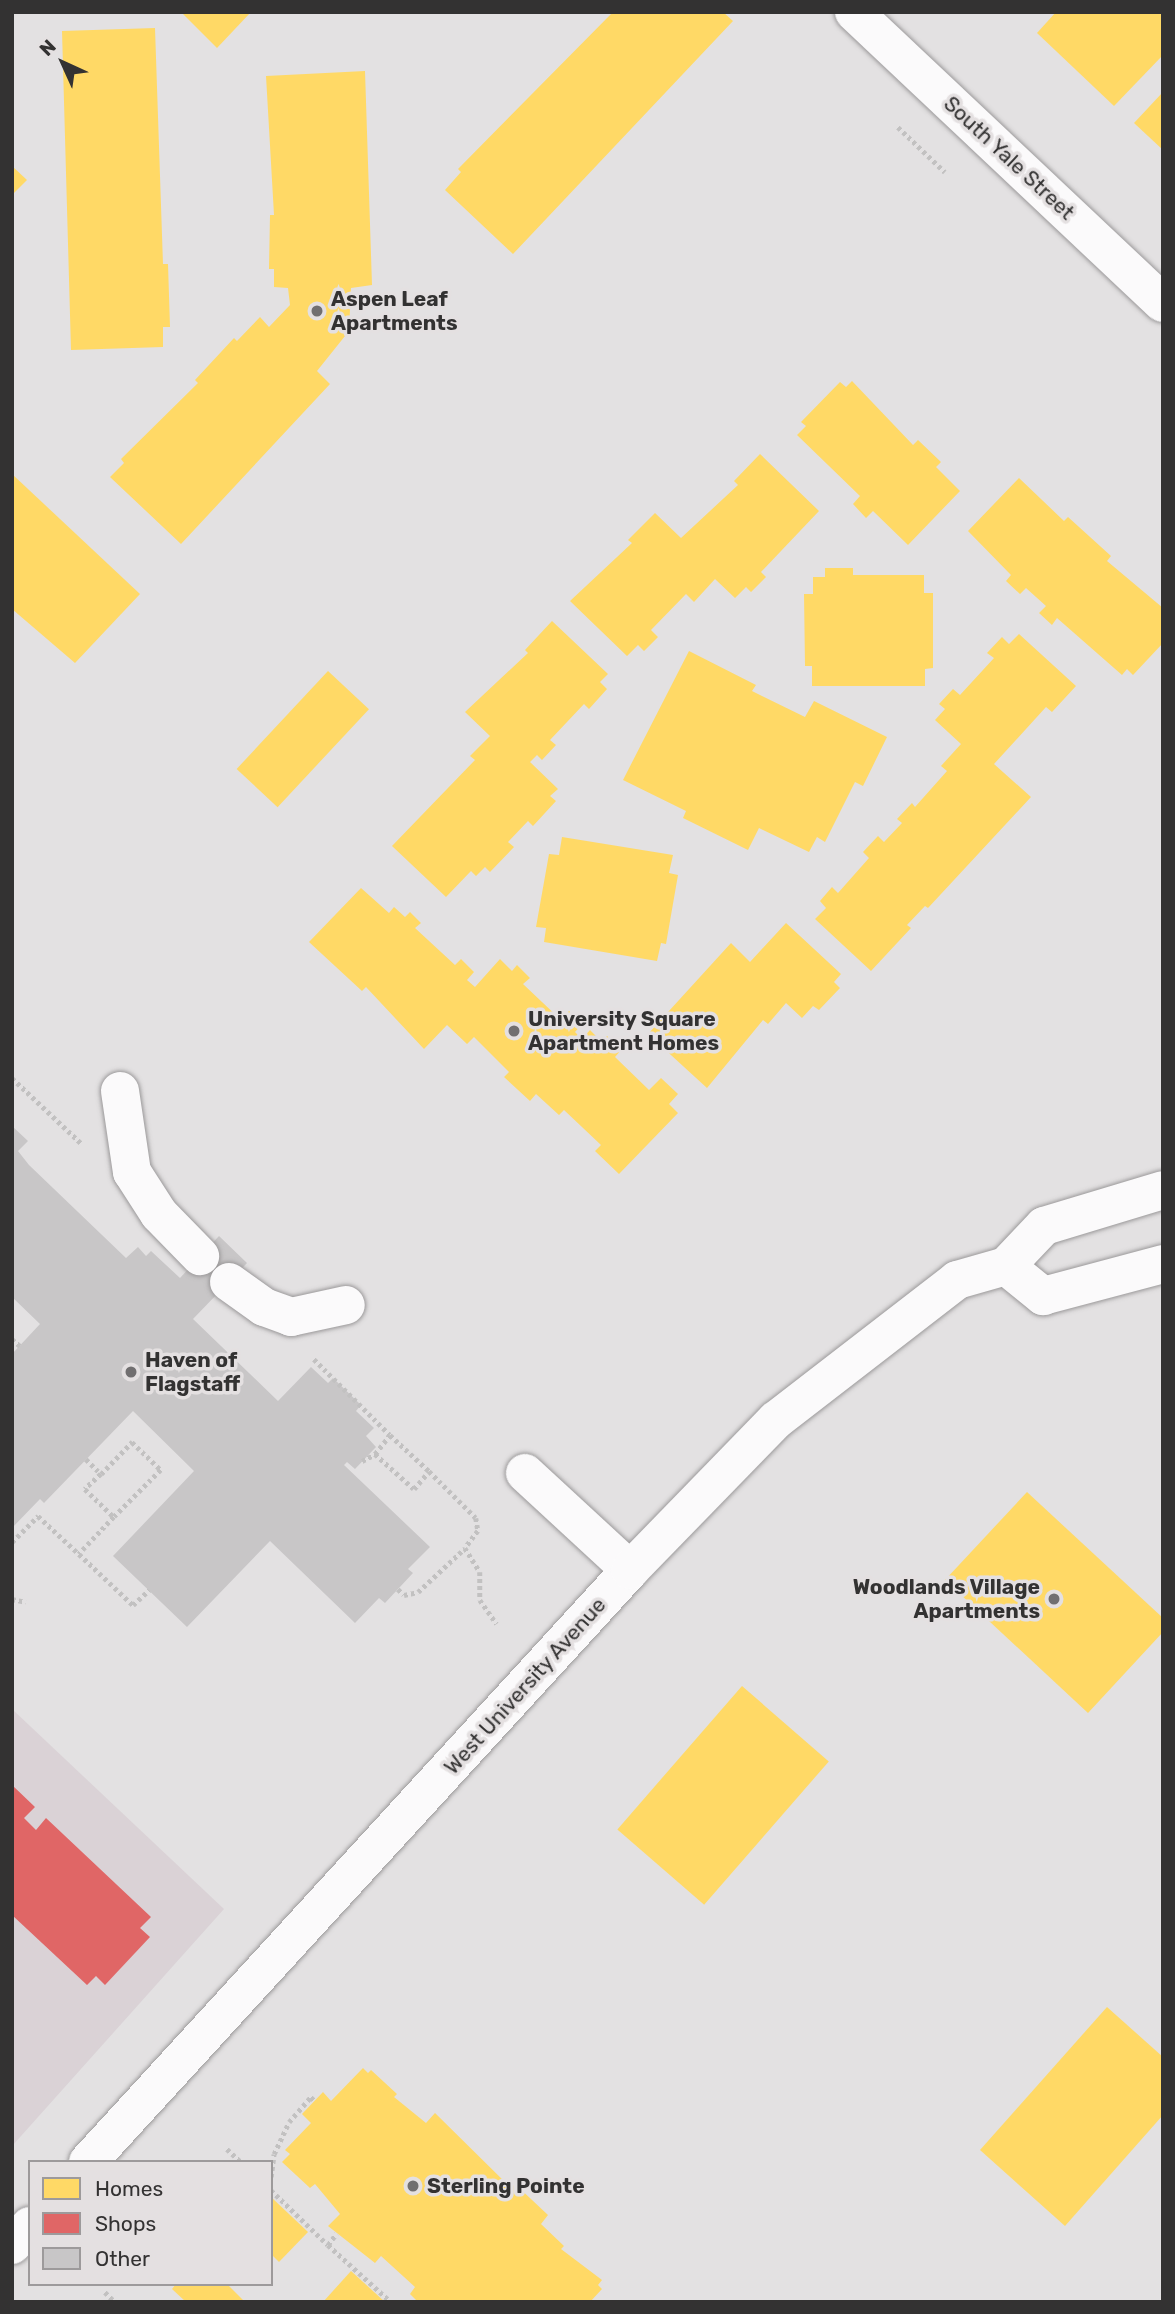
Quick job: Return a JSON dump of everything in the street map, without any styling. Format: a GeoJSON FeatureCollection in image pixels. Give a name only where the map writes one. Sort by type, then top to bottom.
{"type":"FeatureCollection","features":[{"type":"Feature","properties":{"kind":"street","name":"South Yale Street"},"geometry":{"type":"LineString","coordinates":[[854,12],[1163,303]]}},
{"type":"Feature","properties":{"kind":"street"},"geometry":{"type":"LineString","coordinates":[[120,1091],[132,1172],[159,1214],[200,1256]]}},
{"type":"Feature","properties":{"kind":"street"},"geometry":{"type":"LineString","coordinates":[[1163,1189],[1044,1226],[1006,1266],[1043,1296],[1163,1264]]}},
{"type":"Feature","properties":{"kind":"street","name":"West University Avenue"},"geometry":{"type":"LineString","coordinates":[[90,2160],[630,1570],[776,1420],[957,1280],[1006,1266]]}},
{"type":"Feature","properties":{"kind":"street"},"geometry":{"type":"LineString","coordinates":[[229,1282],[264,1307],[291,1317],[346,1305]]}},
{"type":"Feature","properties":{"kind":"street"},"geometry":{"type":"LineString","coordinates":[[525,1473],[630,1570]]}},
{"type":"Feature","properties":{"kind":"street"},"geometry":{"type":"LineString","coordinates":[[12,2245],[28,2228]]}},
{"type":"Feature","properties":{"kind":"path"},"geometry":{"type":"LineString","coordinates":[[898,127],[945,172]]}},
{"type":"Feature","properties":{"kind":"path"},"geometry":{"type":"LineString","coordinates":[[12,1339],[20,1346]]}},
{"type":"Feature","properties":{"kind":"path"},"geometry":{"type":"LineString","coordinates":[[362,1461],[375,1454],[390,1435],[476,1518],[478,1531],[465,1548],[418,1592],[404,1595],[398,1589]]}},
{"type":"Feature","properties":{"kind":"path"},"geometry":{"type":"LineString","coordinates":[[79,1554],[161,1470],[132,1442],[85,1489],[114,1517]]}},
{"type":"Feature","properties":{"kind":"path"},"geometry":{"type":"LineString","coordinates":[[375,1454],[414,1489],[429,1471]]}},
{"type":"Feature","properties":{"kind":"path"},"geometry":{"type":"LineString","coordinates":[[86,1460],[101,1474]]}},
{"type":"Feature","properties":{"kind":"path"},"geometry":{"type":"LineString","coordinates":[[12,1542],[38,1516],[134,1605],[149,1590]]}},
{"type":"Feature","properties":{"kind":"path"},"geometry":{"type":"LineString","coordinates":[[465,1548],[480,1572],[480,1600],[485,1613],[497,1624]]}},
{"type":"Feature","properties":{"kind":"path"},"geometry":{"type":"LineString","coordinates":[[12,1599],[26,1602]]}},
{"type":"Feature","properties":{"kind":"path"},"geometry":{"type":"LineString","coordinates":[[273,2162],[289,2122],[311,2097],[315,2101]]}},
{"type":"Feature","properties":{"kind":"path"},"geometry":{"type":"LineString","coordinates":[[227,2149],[239,2160]]}},
{"type":"Feature","properties":{"kind":"path"},"geometry":{"type":"LineString","coordinates":[[273,2192],[391,2302]]}},
{"type":"Feature","properties":{"kind":"path"},"geometry":{"type":"LineString","coordinates":[[328,2245],[336,2234]]}},
{"type":"Feature","properties":{"kind":"path"},"geometry":{"type":"LineString","coordinates":[[105,2292],[116,2302]]}},
{"type":"Feature","properties":{"kind":"shaded area"},"geometry":{"type":"Polygon","coordinates":[[[12,1709],[224,1909],[13,2145],[12,2144],[12,1709]]]}},
{"type":"Feature","properties":{"kind":"building: Homes"},"geometry":{"type":"Polygon","coordinates":[[[181,12],[251,12],[217,48],[181,12]]]}},
{"type":"Feature","properties":{"kind":"building: Homes","name":"Aspen Leaf Apartments"},"geometry":{"type":"Polygon","coordinates":[[[613,12],[723,12],[733,21],[513,254],[445,190],[461,172],[458,169],[613,12]]]}},
{"type":"Feature","properties":{"kind":"building: Homes"},"geometry":{"type":"Polygon","coordinates":[[[1056,12],[1163,12],[1163,55],[1114,106],[1037,33],[1056,12]]]}},
{"type":"Feature","properties":{"kind":"building: Homes"},"geometry":{"type":"Polygon","coordinates":[[[155,28],[163,264],[168,264],[170,327],[163,327],[163,347],[71,350],[62,31],[155,28]]]}},
{"type":"Feature","properties":{"kind":"building: Homes","name":"Aspen Leaf Apartments"},"geometry":{"type":"Polygon","coordinates":[[[365,71],[372,285],[351,288],[349,331],[317,371],[330,384],[181,544],[110,477],[124,463],[121,459],[198,383],[195,380],[234,338],[237,341],[260,317],[269,327],[290,305],[288,288],[274,287],[274,269],[269,269],[270,215],[274,215],[266,76],[365,71]]]}},
{"type":"Feature","properties":{"kind":"building: Homes"},"geometry":{"type":"Polygon","coordinates":[[[1163,92],[1163,150],[1134,123],[1163,92]]]}},
{"type":"Feature","properties":{"kind":"building: Homes"},"geometry":{"type":"Polygon","coordinates":[[[12,166],[27,180],[12,195],[12,166]]]}},
{"type":"Feature","properties":{"kind":"building: Homes"},"geometry":{"type":"Polygon","coordinates":[[[852,381],[913,445],[918,440],[941,462],[936,467],[960,491],[908,545],[873,511],[866,518],[853,504],[860,496],[797,435],[806,426],[801,422],[840,382],[846,387],[852,381]]]}},
{"type":"Feature","properties":{"kind":"building: Homes"},"geometry":{"type":"Polygon","coordinates":[[[760,454],[819,511],[761,572],[766,577],[751,592],[746,587],[735,598],[715,579],[694,602],[686,594],[651,630],[658,637],[644,651],[638,645],[627,656],[570,601],[632,543],[628,540],[655,513],[681,538],[738,485],[734,481],[760,454]]]}},
{"type":"Feature","properties":{"kind":"building: Homes"},"geometry":{"type":"Polygon","coordinates":[[[12,474],[140,594],[75,663],[12,609],[12,474]]]}},
{"type":"Feature","properties":{"kind":"building: Homes"},"geometry":{"type":"Polygon","coordinates":[[[1019,478],[1064,521],[1068,517],[1111,556],[1107,561],[1163,608],[1163,643],[1133,675],[1127,669],[1122,675],[1057,618],[1052,625],[1039,613],[1046,606],[1026,588],[1020,594],[1006,581],[1011,575],[968,531],[1019,478]]]}},
{"type":"Feature","properties":{"kind":"building: Homes"},"geometry":{"type":"Polygon","coordinates":[[[825,568],[853,568],[853,575],[924,575],[924,593],[933,593],[933,668],[925,669],[925,686],[812,686],[812,666],[805,666],[804,594],[813,594],[813,577],[825,577],[825,568]]]}},
{"type":"Feature","properties":{"kind":"building: Homes"},"geometry":{"type":"Polygon","coordinates":[[[552,621],[608,674],[600,682],[607,689],[589,709],[584,704],[550,740],[556,745],[542,760],[537,755],[530,762],[558,789],[550,796],[556,801],[533,826],[528,821],[508,842],[514,847],[490,872],[485,867],[476,876],[471,871],[446,897],[392,846],[475,760],[470,756],[490,736],[465,712],[528,653],[525,650],[552,621]]]}},
{"type":"Feature","properties":{"kind":"building: Homes"},"geometry":{"type":"Polygon","coordinates":[[[1019,634],[1076,686],[1052,712],[1046,707],[994,764],[1031,797],[928,908],[925,906],[907,925],[911,928],[871,971],[815,919],[826,908],[820,901],[832,887],[838,893],[869,858],[863,852],[878,836],[884,842],[902,823],[897,819],[912,803],[915,807],[947,771],[941,766],[961,744],[935,720],[945,709],[939,704],[953,689],[960,695],[994,658],[987,653],[1002,637],[1009,644],[1019,634]]]}},
{"type":"Feature","properties":{"kind":"building: Homes"},"geometry":{"type":"Polygon","coordinates":[[[689,651],[756,685],[752,691],[805,717],[814,701],[887,737],[863,786],[855,782],[825,842],[817,837],[809,852],[759,828],[748,850],[683,818],[686,811],[623,780],[689,651]]]}},
{"type":"Feature","properties":{"kind":"building: Homes"},"geometry":{"type":"Polygon","coordinates":[[[328,671],[369,709],[278,807],[237,769],[328,671]]]}},
{"type":"Feature","properties":{"kind":"building: Homes","name":"University Square Apartment Homes"},"geometry":{"type":"Polygon","coordinates":[[[562,837],[673,855],[669,873],[678,875],[666,944],[661,943],[657,961],[544,942],[546,928],[536,927],[549,854],[559,855],[562,837]]]}},
{"type":"Feature","properties":{"kind":"building: Homes","name":"University Square Apartment Homes"},"geometry":{"type":"Polygon","coordinates":[[[361,888],[389,913],[394,907],[405,917],[410,912],[421,923],[415,928],[455,965],[461,959],[474,972],[467,980],[475,987],[500,959],[512,971],[517,965],[530,978],[523,984],[561,1020],[569,1011],[583,1023],[575,1032],[582,1039],[590,1030],[602,1042],[607,1036],[622,1049],[615,1057],[649,1090],[661,1078],[678,1094],[669,1104],[678,1113],[619,1174],[595,1151],[601,1145],[564,1110],[559,1115],[536,1094],[530,1101],[504,1077],[509,1072],[474,1037],[467,1044],[447,1025],[424,1049],[366,987],[362,991],[309,942],[361,888]]]}},
{"type":"Feature","properties":{"kind":"building: Homes","name":"University Square Apartment Homes"},"geometry":{"type":"Polygon","coordinates":[[[786,923],[841,974],[834,982],[840,988],[819,1010],[813,1006],[802,1018],[786,1003],[768,1024],[763,1020],[707,1088],[648,1034],[731,943],[750,962],[786,923]]]}},
{"type":"Feature","properties":{"kind":"building: Homes","name":"Woodlands Village Apartments"},"geometry":{"type":"Polygon","coordinates":[[[1027,1492],[1163,1618],[1163,1632],[1088,1713],[945,1580],[1027,1492]]]}},
{"type":"Feature","properties":{"kind":"building: Homes"},"geometry":{"type":"Polygon","coordinates":[[[742,1686],[829,1761],[704,1905],[617,1829],[742,1686]]]}},
{"type":"Feature","properties":{"kind":"building: Homes"},"geometry":{"type":"Polygon","coordinates":[[[1107,2007],[1163,2057],[1163,2115],[1065,2226],[980,2150],[1107,2007]]]}},
{"type":"Feature","properties":{"kind":"building: Homes","name":"Sterling Pointe"},"geometry":{"type":"Polygon","coordinates":[[[363,2068],[368,2073],[371,2070],[397,2094],[394,2097],[426,2123],[435,2113],[511,2188],[515,2184],[548,2215],[541,2224],[564,2246],[561,2249],[602,2280],[598,2285],[602,2289],[590,2302],[418,2302],[410,2294],[415,2287],[381,2256],[375,2263],[328,2226],[340,2214],[315,2184],[310,2188],[282,2162],[290,2154],[285,2150],[311,2123],[302,2114],[323,2092],[331,2101],[363,2068]]]}},
{"type":"Feature","properties":{"kind":"building: Homes"},"geometry":{"type":"Polygon","coordinates":[[[273,2199],[308,2232],[279,2262],[273,2256],[273,2199]]]}},
{"type":"Feature","properties":{"kind":"building: Homes"},"geometry":{"type":"Polygon","coordinates":[[[351,2271],[385,2302],[323,2302],[351,2271]]]}},
{"type":"Feature","properties":{"kind":"building: Homes"},"geometry":{"type":"Polygon","coordinates":[[[174,2286],[229,2286],[245,2302],[186,2302],[172,2289],[174,2286]]]}},
{"type":"Feature","properties":{"kind":"building: Shops"},"geometry":{"type":"Polygon","coordinates":[[[12,1785],[35,1807],[24,1818],[36,1830],[46,1818],[151,1917],[140,1928],[150,1937],[105,1985],[96,1976],[87,1985],[12,1915],[12,1785]]]}},
{"type":"Feature","properties":{"kind":"building: Other","name":"Haven of Flagstaff"},"geometry":{"type":"Polygon","coordinates":[[[12,1126],[28,1141],[18,1151],[29,1165],[126,1258],[138,1247],[146,1256],[151,1251],[180,1278],[219,1236],[247,1263],[193,1319],[278,1401],[311,1367],[328,1383],[333,1378],[361,1405],[356,1411],[374,1428],[366,1436],[376,1447],[355,1469],[347,1462],[344,1465],[430,1547],[408,1569],[413,1573],[385,1603],[379,1598],[355,1623],[270,1541],[187,1627],[113,1556],[194,1471],[133,1411],[44,1503],[40,1499],[12,1528],[12,1354],[40,1324],[12,1297],[12,1126]]]}},
{"type":"Feature","properties":{"kind":"place","name":"Aspen Leaf Apartments"},"geometry":{"type":"Point","coordinates":[317,311]}},
{"type":"Feature","properties":{"kind":"place","name":"University Square Apartment Homes"},"geometry":{"type":"Point","coordinates":[514,1031]}},
{"type":"Feature","properties":{"kind":"place","name":"Haven of Flagstaff"},"geometry":{"type":"Point","coordinates":[131,1372]}},
{"type":"Feature","properties":{"kind":"place","name":"Woodlands Village Apartments"},"geometry":{"type":"Point","coordinates":[1054,1599]}},
{"type":"Feature","properties":{"kind":"place","name":"Sterling Pointe"},"geometry":{"type":"Point","coordinates":[413,2186]}}]}
